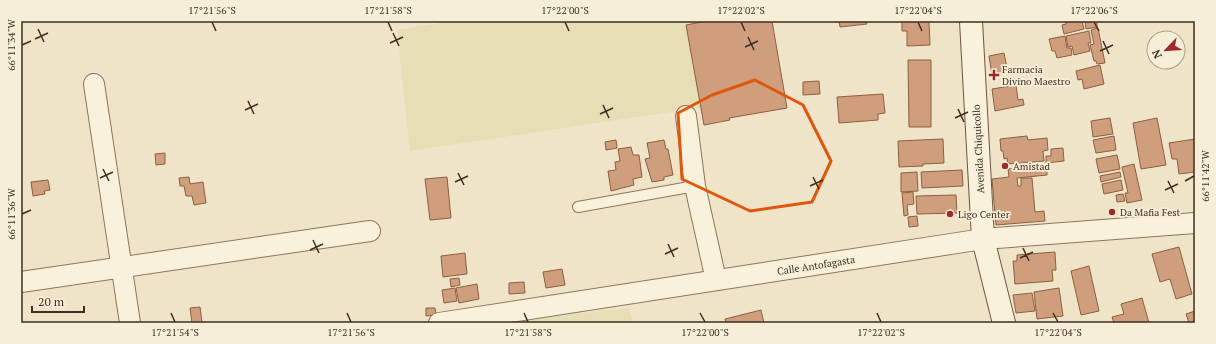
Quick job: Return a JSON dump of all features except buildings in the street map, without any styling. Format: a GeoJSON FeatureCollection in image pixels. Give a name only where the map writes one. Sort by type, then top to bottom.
{"type":"FeatureCollection","features":[{"type":"Feature","properties":{"kind":"main road","name":"Avenida Chiquicollo"},"geometry":{"type":"LineString","coordinates":[[971,21],[984,239],[1004,323]]}},
{"type":"Feature","properties":{"kind":"street"},"geometry":{"type":"LineString","coordinates":[[94,84],[130,323]]}},
{"type":"Feature","properties":{"kind":"street"},"geometry":{"type":"LineString","coordinates":[[686,116],[695,186],[716,280]]}},
{"type":"Feature","properties":{"kind":"street","name":"Calle Antofagasta"},"geometry":{"type":"LineString","coordinates":[[439,323],[984,239],[1195,223]]}},
{"type":"Feature","properties":{"kind":"street"},"geometry":{"type":"LineString","coordinates":[[21,282],[370,232]]}},
{"type":"Feature","properties":{"kind":"lane"},"geometry":{"type":"LineString","coordinates":[[578,207],[695,186]]}},
{"type":"Feature","properties":{"kind":"highlighted area"},"geometry":{"type":"Polygon","coordinates":[[[755,80],[803,105],[831,161],[812,202],[750,211],[682,179],[678,113],[712,95],[755,80]]]}},
{"type":"Feature","properties":{"kind":"shaded area"},"geometry":{"type":"Polygon","coordinates":[[[451,21],[693,21],[711,106],[410,151],[397,30],[451,21]]]}},
{"type":"Feature","properties":{"kind":"shaded area"},"geometry":{"type":"Polygon","coordinates":[[[629,308],[633,323],[505,323],[548,317],[629,308]]]}},
{"type":"Feature","properties":{"kind":"place","name":"Farmacia Divino Maestro"},"geometry":{"type":"Point","coordinates":[994,75]}},
{"type":"Feature","properties":{"kind":"place","name":"Amistad"},"geometry":{"type":"Point","coordinates":[1005,166]}},
{"type":"Feature","properties":{"kind":"place","name":"Da Mafia Fest"},"geometry":{"type":"Point","coordinates":[1112,212]}},
{"type":"Feature","properties":{"kind":"place","name":"Ligo Center"},"geometry":{"type":"Point","coordinates":[950,214]}}]}
